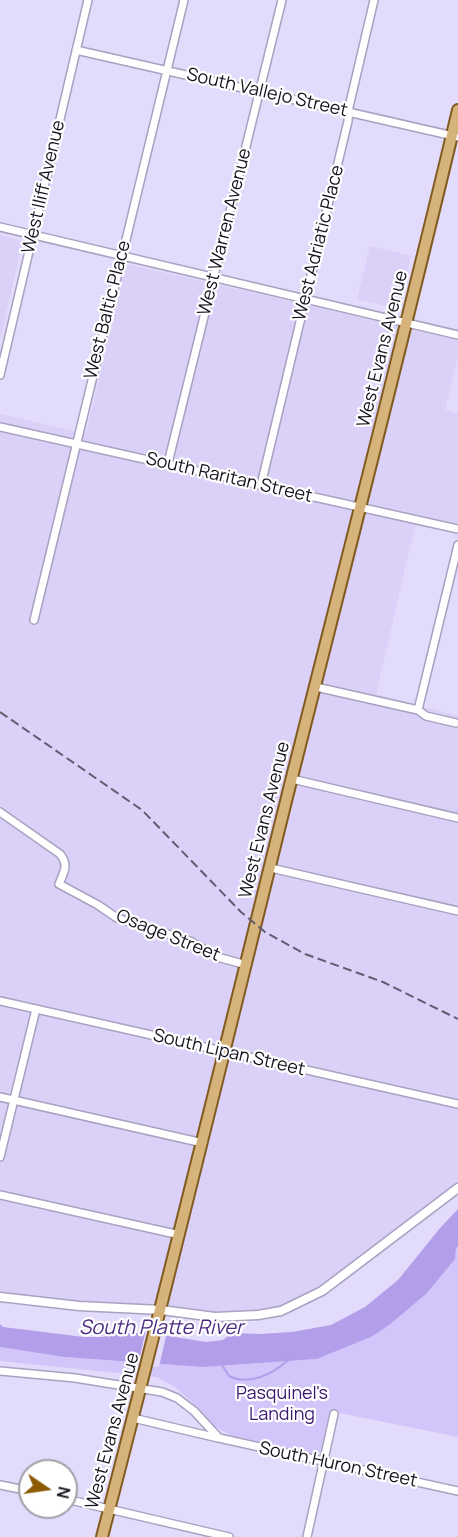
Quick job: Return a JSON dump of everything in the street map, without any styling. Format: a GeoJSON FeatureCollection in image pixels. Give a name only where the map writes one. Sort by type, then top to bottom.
{"type":"FeatureCollection","features":[{"type":"Feature","properties":{"kind":"main road","name":"West Evans Avenue"},"geometry":{"type":"LineString","coordinates":[[102,1537],[160,1315],[292,779],[455,136],[458,111]]}},
{"type":"Feature","properties":{"kind":"street","name":"West Iliff Avenue"},"geometry":{"type":"LineString","coordinates":[[0,375],[88,0]]}},
{"type":"Feature","properties":{"kind":"street","name":"West Baltic Place"},"geometry":{"type":"LineString","coordinates":[[34,620],[184,0]]}},
{"type":"Feature","properties":{"kind":"street","name":"West Warren Avenue"},"geometry":{"type":"LineString","coordinates":[[168,463],[282,0]]}},
{"type":"Feature","properties":{"kind":"street","name":"West Adriatic Place"},"geometry":{"type":"LineString","coordinates":[[261,485],[374,0]]}},
{"type":"Feature","properties":{"kind":"street","name":"South Vallejo Street"},"geometry":{"type":"LineString","coordinates":[[76,50],[455,136]]}},
{"type":"Feature","properties":{"kind":"street"},"geometry":{"type":"LineString","coordinates":[[0,227],[458,334]]}},
{"type":"Feature","properties":{"kind":"street","name":"South Raritan Street"},"geometry":{"type":"LineString","coordinates":[[0,426],[458,530]]}},
{"type":"Feature","properties":{"kind":"street"},"geometry":{"type":"LineString","coordinates":[[418,710],[458,545]]}},
{"type":"Feature","properties":{"kind":"street"},"geometry":{"type":"LineString","coordinates":[[316,687],[418,710],[426,716],[456,723]]}},
{"type":"Feature","properties":{"kind":"street"},"geometry":{"type":"LineString","coordinates":[[292,779],[458,818]]}},
{"type":"Feature","properties":{"kind":"street","name":"Osage Street"},"geometry":{"type":"LineString","coordinates":[[0,812],[60,854],[65,861],[66,868],[59,884],[98,904],[117,918],[190,941],[217,957],[247,965]]}},
{"type":"Feature","properties":{"kind":"street"},"geometry":{"type":"LineString","coordinates":[[271,868],[458,912]]}},
{"type":"Feature","properties":{"kind":"street","name":"South Lipan Street"},"geometry":{"type":"LineString","coordinates":[[0,1001],[458,1104]]}},
{"type":"Feature","properties":{"kind":"street"},"geometry":{"type":"LineString","coordinates":[[0,1157],[36,1009]]}},
{"type":"Feature","properties":{"kind":"street"},"geometry":{"type":"LineString","coordinates":[[0,1097],[203,1143]]}},
{"type":"Feature","properties":{"kind":"street"},"geometry":{"type":"LineString","coordinates":[[0,1297],[160,1315],[240,1317],[281,1311],[322,1291],[347,1274],[458,1188]]}},
{"type":"Feature","properties":{"kind":"street"},"geometry":{"type":"LineString","coordinates":[[0,1195],[180,1235]]}},
{"type":"Feature","properties":{"kind":"street"},"geometry":{"type":"LineString","coordinates":[[0,1371],[143,1382],[177,1398],[219,1438]]}},
{"type":"Feature","properties":{"kind":"street"},"geometry":{"type":"LineString","coordinates":[[307,1537],[334,1414]]}},
{"type":"Feature","properties":{"kind":"street","name":"South Huron Street"},"geometry":{"type":"LineString","coordinates":[[133,1418],[458,1491]]}},
{"type":"Feature","properties":{"kind":"street"},"geometry":{"type":"LineString","coordinates":[[190,1432],[204,1422]]}},
{"type":"Feature","properties":{"kind":"street"},"geometry":{"type":"LineString","coordinates":[[0,1485],[18,1489]]}},
{"type":"Feature","properties":{"kind":"street"},"geometry":{"type":"LineString","coordinates":[[78,1502],[229,1537]]}},
{"type":"Feature","properties":{"kind":"shaded area"},"geometry":{"type":"Polygon","coordinates":[[[0,235],[23,241],[0,340],[0,235]]]}},
{"type":"Feature","properties":{"kind":"shaded area"},"geometry":{"type":"Polygon","coordinates":[[[370,246],[411,256],[400,306],[396,308],[357,299],[370,246]]]}},
{"type":"Feature","properties":{"kind":"shaded area"},"geometry":{"type":"Polygon","coordinates":[[[126,264],[458,339],[458,356],[445,410],[458,414],[458,518],[454,533],[415,525],[376,694],[458,716],[458,1193],[343,1283],[310,1303],[275,1314],[235,1320],[0,1299],[0,414],[86,434],[126,264]]]}},
{"type":"Feature","properties":{"kind":"shaded area"},"geometry":{"type":"Polygon","coordinates":[[[458,1209],[458,1247],[455,1259],[426,1294],[371,1337],[317,1359],[203,1367],[64,1357],[0,1347],[0,1324],[3,1327],[84,1337],[103,1337],[119,1332],[132,1334],[144,1332],[206,1342],[223,1340],[232,1333],[292,1332],[331,1325],[365,1307],[398,1280],[458,1209]]]}},
{"type":"Feature","properties":{"kind":"green space","name":"Pasquinel's Landing"},"geometry":{"type":"Polygon","coordinates":[[[458,1247],[458,1437],[330,1411],[321,1451],[317,1455],[230,1435],[212,1425],[175,1387],[157,1377],[0,1361],[0,1347],[64,1357],[203,1367],[317,1359],[371,1337],[426,1294],[458,1247]]]}},
{"type":"Feature","properties":{"kind":"pier"},"geometry":{"type":"Polygon","coordinates":[[[146,1329],[167,1332],[159,1367],[138,1365],[146,1329]]]}},
{"type":"Feature","properties":{"kind":"waterway"},"geometry":{"type":"LineString","coordinates":[[222,1365],[229,1376],[245,1380],[268,1374],[288,1360]]}},
{"type":"Feature","properties":{"kind":"railway"},"geometry":{"type":"LineString","coordinates":[[0,712],[142,810],[241,912],[265,932],[305,954],[383,982],[458,1019]]}},
{"type":"Feature","properties":{"kind":"water label","name":"South Platte River"},"geometry":{"type":"Point","coordinates":[161,1328]}}]}
